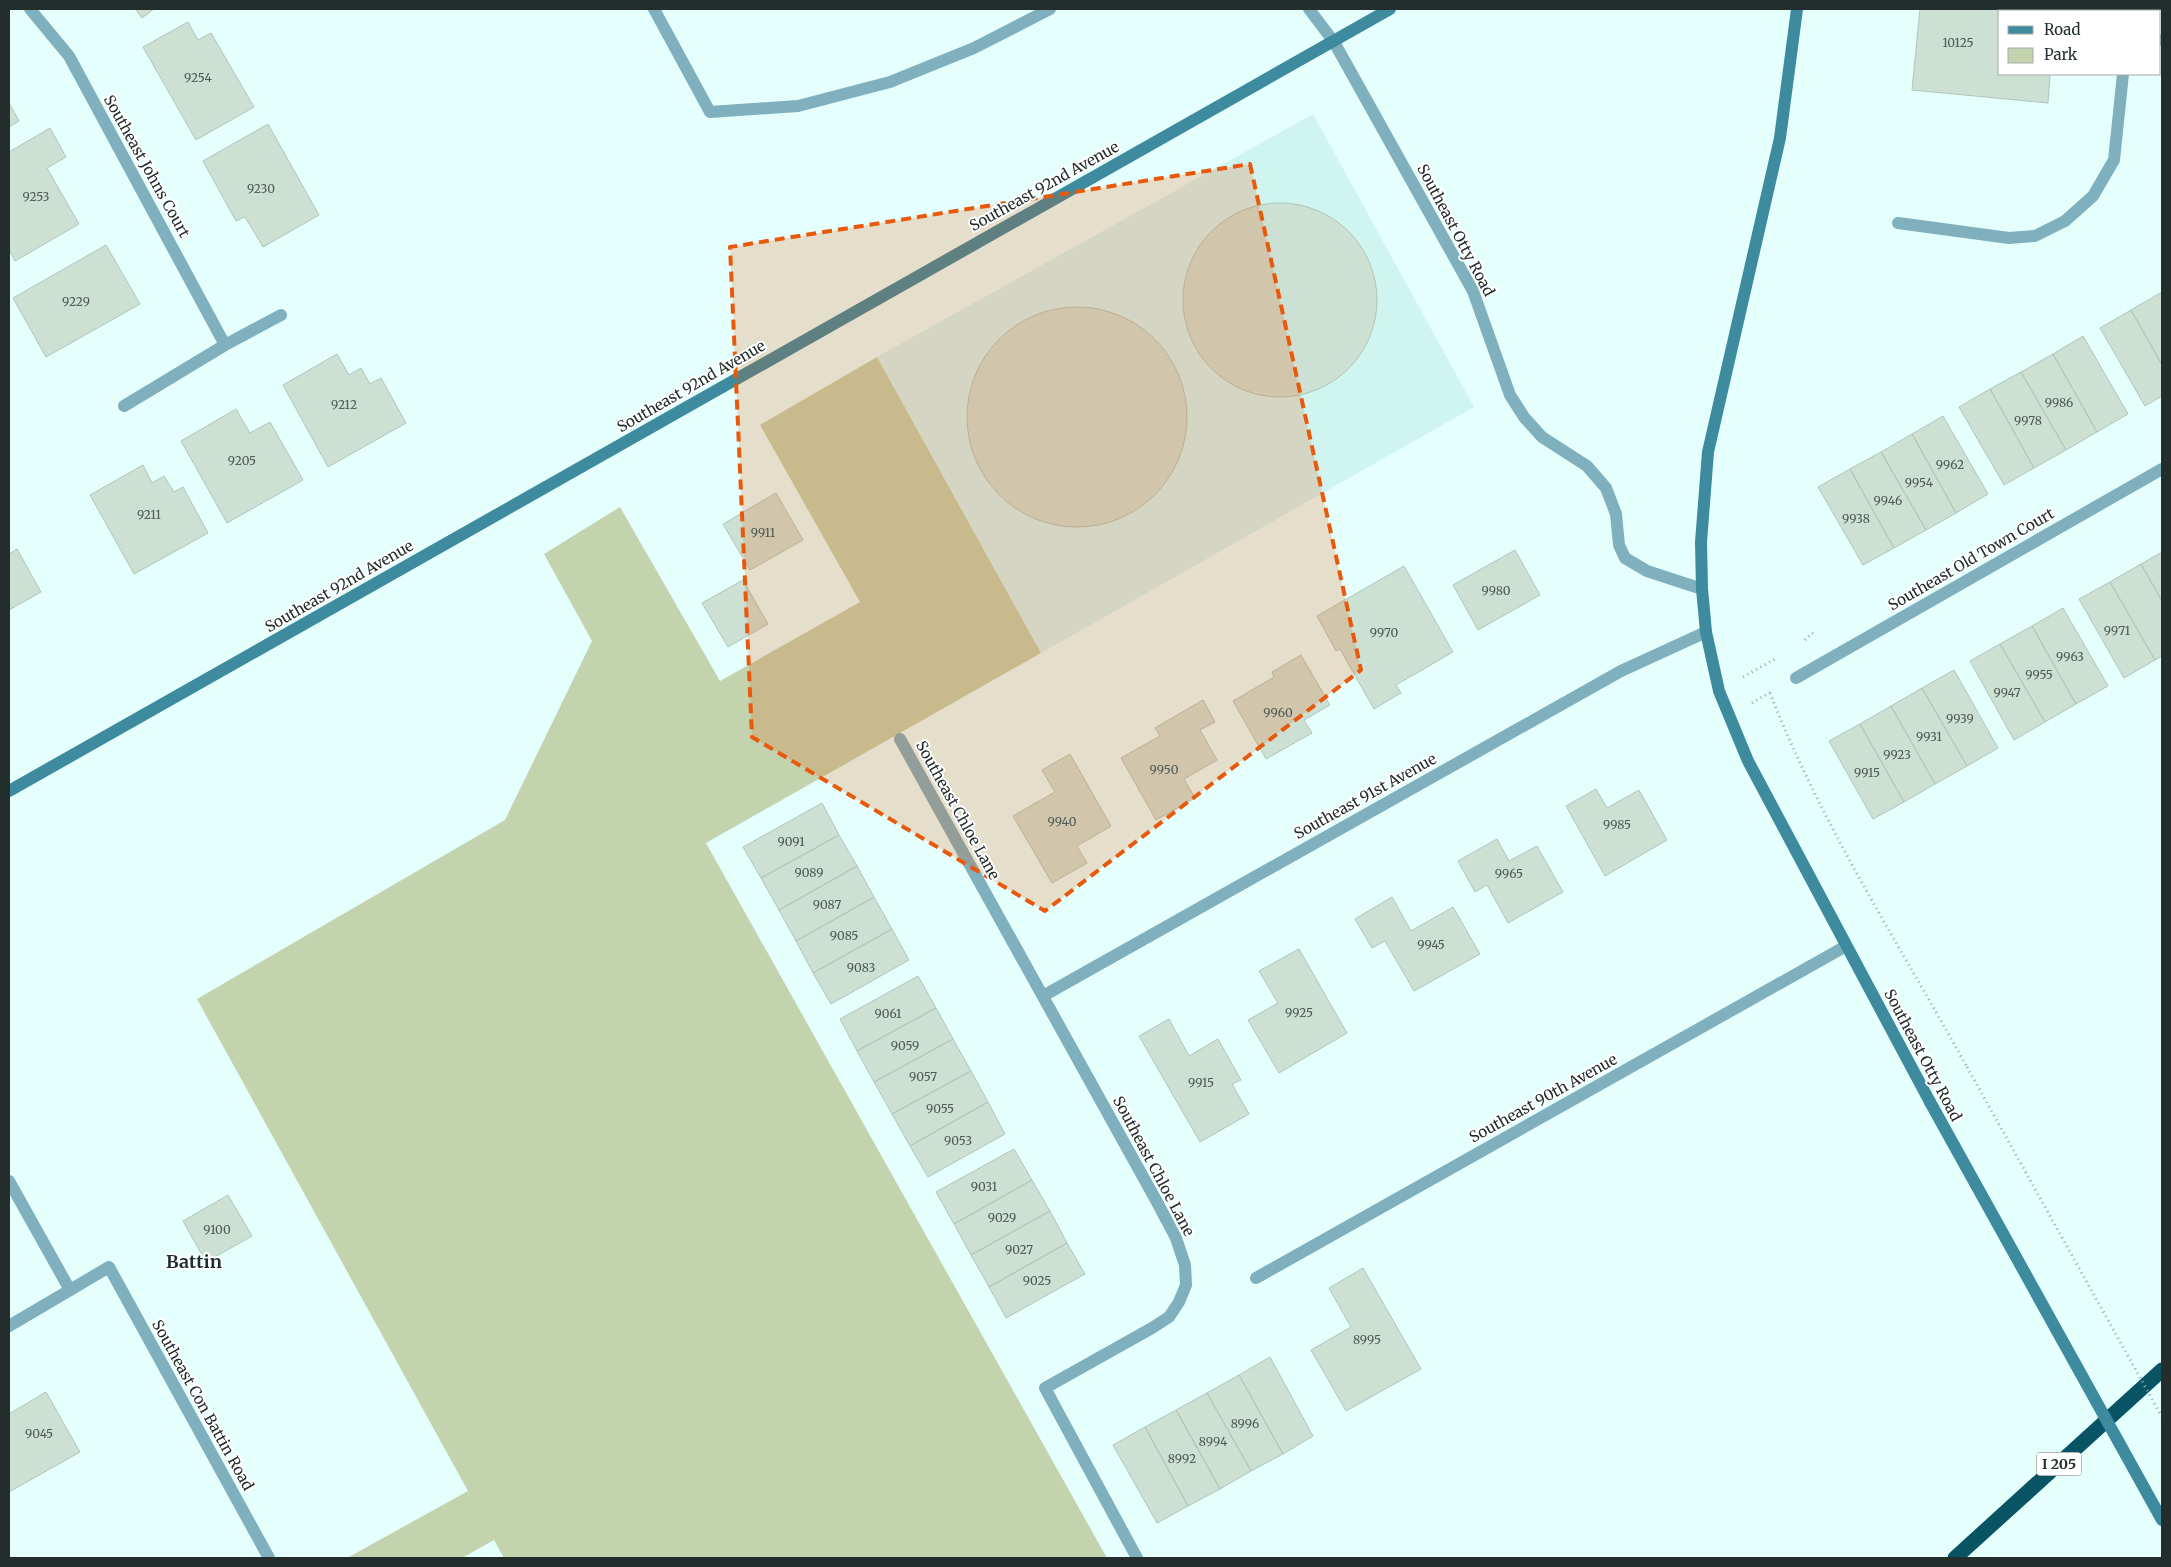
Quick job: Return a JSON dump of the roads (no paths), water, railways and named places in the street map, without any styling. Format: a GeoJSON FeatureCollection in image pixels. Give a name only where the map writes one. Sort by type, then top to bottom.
{"type":"FeatureCollection","features":[{"type":"Feature","properties":{"kind":"highway","name":"I 205"},"geometry":{"type":"LineString","coordinates":[[1955,1558],[2162,1370]]}},
{"type":"Feature","properties":{"kind":"street","name":"Southeast Johns Court"},"geometry":{"type":"LineString","coordinates":[[30,9],[69,56],[225,345]]}},
{"type":"Feature","properties":{"kind":"street"},"geometry":{"type":"LineString","coordinates":[[654,9],[710,112],[798,106],[890,82],[974,48],[1050,9]]}},
{"type":"Feature","properties":{"kind":"street","name":"Southeast Otty Road"},"geometry":{"type":"LineString","coordinates":[[1309,9],[1334,42],[1473,291],[1510,395],[1524,417],[1542,437],[1587,466],[1606,488],[1616,514],[1619,545],[1625,558],[1647,571],[1702,589]]}},
{"type":"Feature","properties":{"kind":"street","name":"Southeast 92nd Avenue"},"geometry":{"type":"LineString","coordinates":[[9,791],[1390,9]]}},
{"type":"Feature","properties":{"kind":"street","name":"Southeast Otty Road"},"geometry":{"type":"LineString","coordinates":[[1797,9],[1780,138],[1708,452],[1701,542],[1702,589],[1706,632],[1719,691],[1728,717],[1776,817],[1930,1102],[2162,1520]]}},
{"type":"Feature","properties":{"kind":"street"},"geometry":{"type":"LineString","coordinates":[[1898,223],[2009,238],[2035,236],[2065,221],[2093,196],[2114,160],[2123,75]]}},
{"type":"Feature","properties":{"kind":"street"},"geometry":{"type":"LineString","coordinates":[[124,406],[225,345],[281,315]]}},
{"type":"Feature","properties":{"kind":"street","name":"Southeast Old Town Court"},"geometry":{"type":"LineString","coordinates":[[1796,678],[2162,469]]}},
{"type":"Feature","properties":{"kind":"street","name":"Southeast 91st Avenue"},"geometry":{"type":"LineString","coordinates":[[1043,996],[1621,671],[1706,632]]}},
{"type":"Feature","properties":{"kind":"street","name":"Southeast Chloe Lane"},"geometry":{"type":"LineString","coordinates":[[900,739],[1157,1202],[1176,1238],[1185,1265],[1186,1285],[1169,1317],[1045,1388],[1137,1558]]}},
{"type":"Feature","properties":{"kind":"street","name":"Southeast 90th Avenue"},"geometry":{"type":"LineString","coordinates":[[1256,1278],[1846,946]]}},
{"type":"Feature","properties":{"kind":"street"},"geometry":{"type":"LineString","coordinates":[[9,1326],[70,1290],[10,1187]]}},
{"type":"Feature","properties":{"kind":"street","name":"Southeast Con Battin Road"},"geometry":{"type":"LineString","coordinates":[[70,1290],[109,1267],[269,1558]]}},
{"type":"Feature","properties":{"kind":"district","name":"Battin"},"geometry":{"type":"Point","coordinates":[194,1261]}}]}
